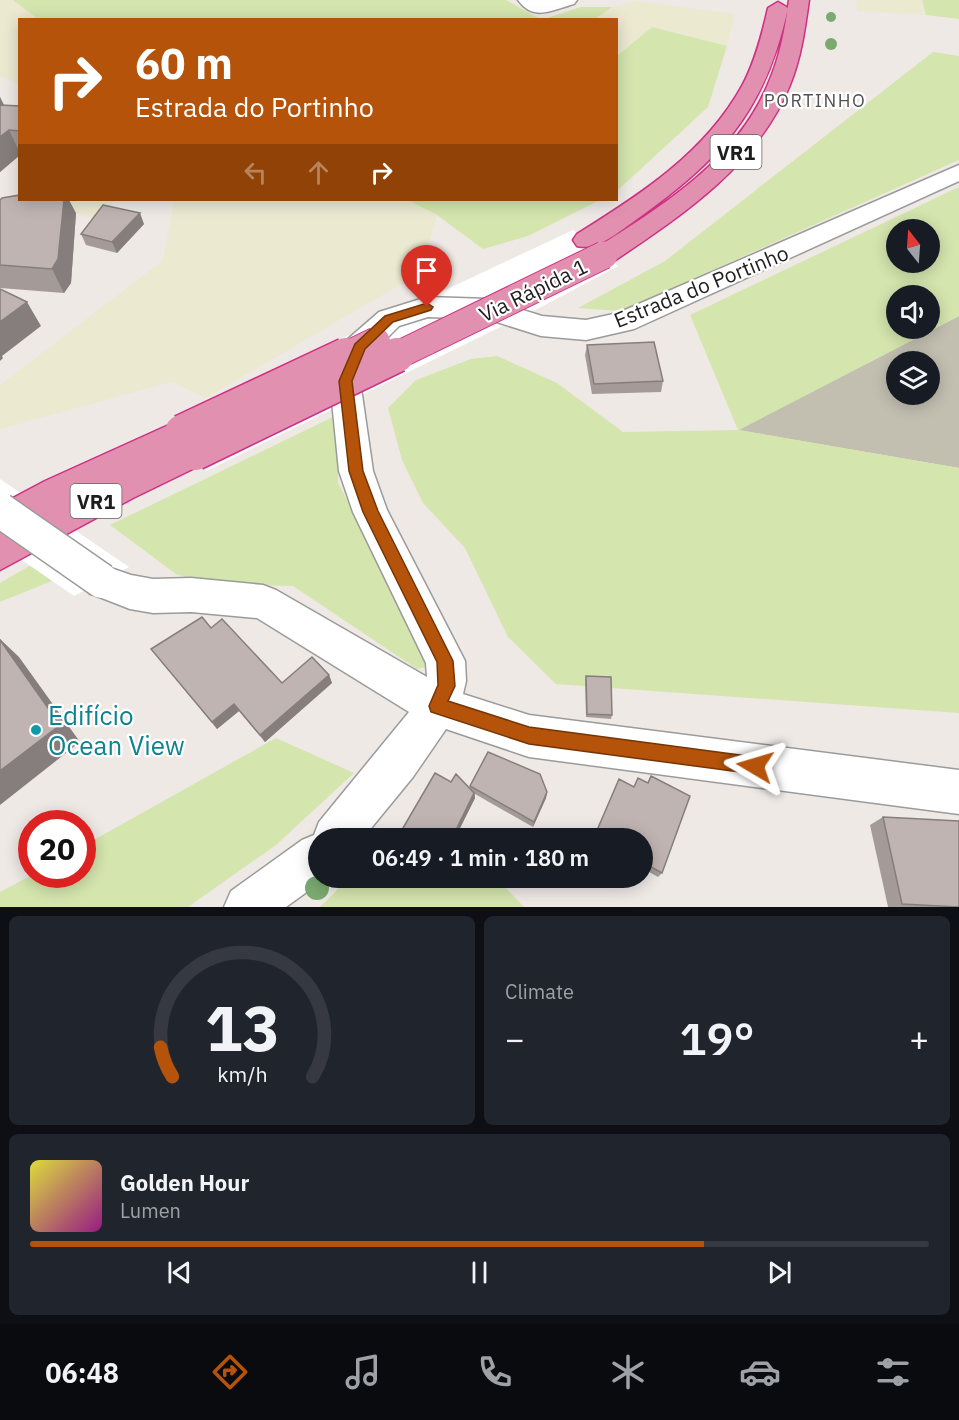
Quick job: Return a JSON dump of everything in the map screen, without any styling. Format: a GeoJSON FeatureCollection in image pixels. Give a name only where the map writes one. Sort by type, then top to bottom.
{"type":"FeatureCollection","features":[{"type":"Feature","properties":{"kind":"highway","name":"Via Rápida 1"},"geometry":{"type":"LineString","coordinates":[[595,248],[636,210],[675,180],[734,119],[752,91],[766,58],[779,0]]}},
{"type":"Feature","properties":{"kind":"highway","name":"Via Rápida 1"},"geometry":{"type":"LineString","coordinates":[[0,522],[57,491],[189,443],[595,248],[659,220],[699,189],[733,157],[758,125],[776,95],[789,65],[797,31],[799,0]]}},
{"type":"Feature","properties":{"kind":"highway","name":"Via Rápida 1"},"geometry":{"type":"LineString","coordinates":[[0,554],[122,488],[189,443]]}},
{"type":"Feature","properties":{"kind":"street"},"geometry":{"type":"LineString","coordinates":[[528,0],[536,8],[567,0]]}},
{"type":"Feature","properties":{"kind":"street","name":"Estrada do Portinho"},"geometry":{"type":"LineString","coordinates":[[344,828],[376,790],[437,706],[446,686],[445,661],[370,512],[356,471],[345,381],[359,347],[389,319],[427,307],[488,309],[541,326],[586,330],[624,322],[817,238],[959,172]]}},
{"type":"Feature","properties":{"kind":"street"},"geometry":{"type":"LineString","coordinates":[[0,510],[102,581],[130,592],[153,596],[191,595],[263,602],[437,706],[529,736],[959,792]]}},
{"type":"Feature","properties":{"kind":"street"},"geometry":{"type":"LineString","coordinates":[[247,907],[308,863]]}},
{"type":"Feature","properties":{"kind":"shaded area"},"geometry":{"type":"Polygon","coordinates":[[[0,0],[13,0],[38,18],[18,18],[18,85],[0,76],[0,0]]]}},
{"type":"Feature","properties":{"kind":"shaded area"},"geometry":{"type":"Polygon","coordinates":[[[856,0],[922,0],[926,15],[857,11],[856,0]]]}},
{"type":"Feature","properties":{"kind":"shaded area"},"geometry":{"type":"Polygon","coordinates":[[[637,1],[735,14],[727,46],[652,27],[618,55],[618,18],[598,18],[612,7],[637,1]]]}},
{"type":"Feature","properties":{"kind":"shaded area"},"geometry":{"type":"Polygon","coordinates":[[[32,201],[114,201],[103,221],[32,201]]]}},
{"type":"Feature","properties":{"kind":"shaded area"},"geometry":{"type":"Polygon","coordinates":[[[174,201],[410,201],[437,215],[425,257],[408,280],[206,398],[172,382],[0,429],[0,385],[163,260],[174,201]]]}},
{"type":"Feature","properties":{"kind":"shaded area"},"geometry":{"type":"Polygon","coordinates":[[[959,316],[959,468],[738,430],[886,354],[886,405],[940,405],[940,351],[891,351],[914,339],[940,339],[940,326],[959,316]]]}},
{"type":"Feature","properties":{"kind":"green space"},"geometry":{"type":"Polygon","coordinates":[[[13,0],[506,0],[538,18],[36,18],[13,0]]]}},
{"type":"Feature","properties":{"kind":"green space"},"geometry":{"type":"Polygon","coordinates":[[[922,0],[959,0],[959,19],[926,15],[922,0]]]}},
{"type":"Feature","properties":{"kind":"green space"},"geometry":{"type":"Polygon","coordinates":[[[581,7],[612,7],[596,18],[547,18],[581,7]]]}},
{"type":"Feature","properties":{"kind":"green space"},"geometry":{"type":"Polygon","coordinates":[[[652,27],[727,46],[708,107],[618,190],[618,55],[652,27]]]}},
{"type":"Feature","properties":{"kind":"green space"},"geometry":{"type":"Polygon","coordinates":[[[933,52],[959,56],[959,160],[621,311],[578,308],[665,261],[933,52]]]}},
{"type":"Feature","properties":{"kind":"green space"},"geometry":{"type":"Polygon","coordinates":[[[959,187],[959,316],[940,326],[940,285],[886,285],[886,339],[915,339],[891,351],[886,351],[886,354],[739,430],[959,468],[959,713],[556,684],[508,637],[465,548],[423,503],[402,460],[388,408],[416,380],[471,359],[497,356],[557,383],[623,432],[738,430],[690,315],[886,222],[886,273],[940,273],[940,219],[892,219],[959,187]]]}},
{"type":"Feature","properties":{"kind":"green space"},"geometry":{"type":"Polygon","coordinates":[[[410,201],[598,201],[528,236],[483,249],[437,215],[410,201]]]}},
{"type":"Feature","properties":{"kind":"green space"},"geometry":{"type":"Polygon","coordinates":[[[339,414],[338,483],[412,624],[426,667],[417,669],[293,586],[208,584],[176,574],[110,525],[339,414]]]}},
{"type":"Feature","properties":{"kind":"green space"},"geometry":{"type":"Polygon","coordinates":[[[55,551],[79,570],[0,602],[0,583],[55,551]]]}},
{"type":"Feature","properties":{"kind":"green space"},"geometry":{"type":"Polygon","coordinates":[[[276,738],[354,773],[276,845],[188,907],[0,907],[0,892],[18,882],[18,888],[96,888],[96,839],[276,738]]]}},
{"type":"Feature","properties":{"kind":"green space"},"geometry":{"type":"Polygon","coordinates":[[[339,888],[506,888],[524,907],[320,907],[339,888]]]}},
{"type":"Feature","properties":{"kind":"pier"},"geometry":{"type":"Polygon","coordinates":[[[573,230],[618,266],[545,305],[206,471],[173,418],[573,230]]]}},
{"type":"Feature","properties":{"kind":"pier"},"geometry":{"type":"Polygon","coordinates":[[[0,479],[129,567],[74,596],[0,545],[0,479]]]}},
{"type":"Feature","properties":{"kind":"building"},"geometry":{"type":"Polygon","coordinates":[[[0,105],[18,106],[18,131],[9,130],[0,137],[0,105]]]}},
{"type":"Feature","properties":{"kind":"building"},"geometry":{"type":"Polygon","coordinates":[[[18,195],[18,201],[64,201],[58,259],[52,269],[0,265],[0,200],[18,195]]]}},
{"type":"Feature","properties":{"kind":"building"},"geometry":{"type":"Polygon","coordinates":[[[103,205],[140,213],[112,242],[81,234],[103,205]]]}},
{"type":"Feature","properties":{"kind":"building"},"geometry":{"type":"Polygon","coordinates":[[[0,289],[27,302],[0,322],[0,289]]]}},
{"type":"Feature","properties":{"kind":"building"},"geometry":{"type":"Polygon","coordinates":[[[654,342],[663,381],[594,384],[587,345],[654,342]]]}},
{"type":"Feature","properties":{"kind":"building"},"geometry":{"type":"Polygon","coordinates":[[[202,617],[211,628],[222,619],[282,683],[312,657],[329,675],[260,735],[234,704],[212,722],[151,649],[202,617]]]}},
{"type":"Feature","properties":{"kind":"building"},"geometry":{"type":"Polygon","coordinates":[[[0,640],[60,725],[0,771],[0,640]]]}},
{"type":"Feature","properties":{"kind":"building"},"geometry":{"type":"Polygon","coordinates":[[[586,676],[611,677],[612,715],[587,714],[586,676]]]}},
{"type":"Feature","properties":{"kind":"building"},"geometry":{"type":"Polygon","coordinates":[[[488,752],[540,774],[547,792],[534,822],[470,786],[488,752]]]}},
{"type":"Feature","properties":{"kind":"building"},"geometry":{"type":"Polygon","coordinates":[[[435,773],[451,782],[456,774],[474,793],[457,828],[403,828],[435,773]]]}},
{"type":"Feature","properties":{"kind":"building"},"geometry":{"type":"Polygon","coordinates":[[[651,776],[690,796],[662,873],[653,868],[653,828],[598,828],[619,779],[634,787],[638,778],[648,783],[651,776]]]}},
{"type":"Feature","properties":{"kind":"building"},"geometry":{"type":"Polygon","coordinates":[[[883,817],[959,821],[959,907],[902,904],[883,817]]]}},
{"type":"Feature","properties":{"kind":"place","name":"Edifício Ocean View"},"geometry":{"type":"Point","coordinates":[36,730]}},
{"type":"Feature","properties":{"kind":"district","name":"PORTINHO"},"geometry":{"type":"Point","coordinates":[815,100]}},
{"type":"Feature","properties":{"kind":"route"},"geometry":{"type":"LineString","coordinates":[[427,307],[389,319],[359,347],[345,381],[356,471],[370,512],[434,635],[445,661],[446,686],[437,706],[529,736],[755,766]]}}]}
